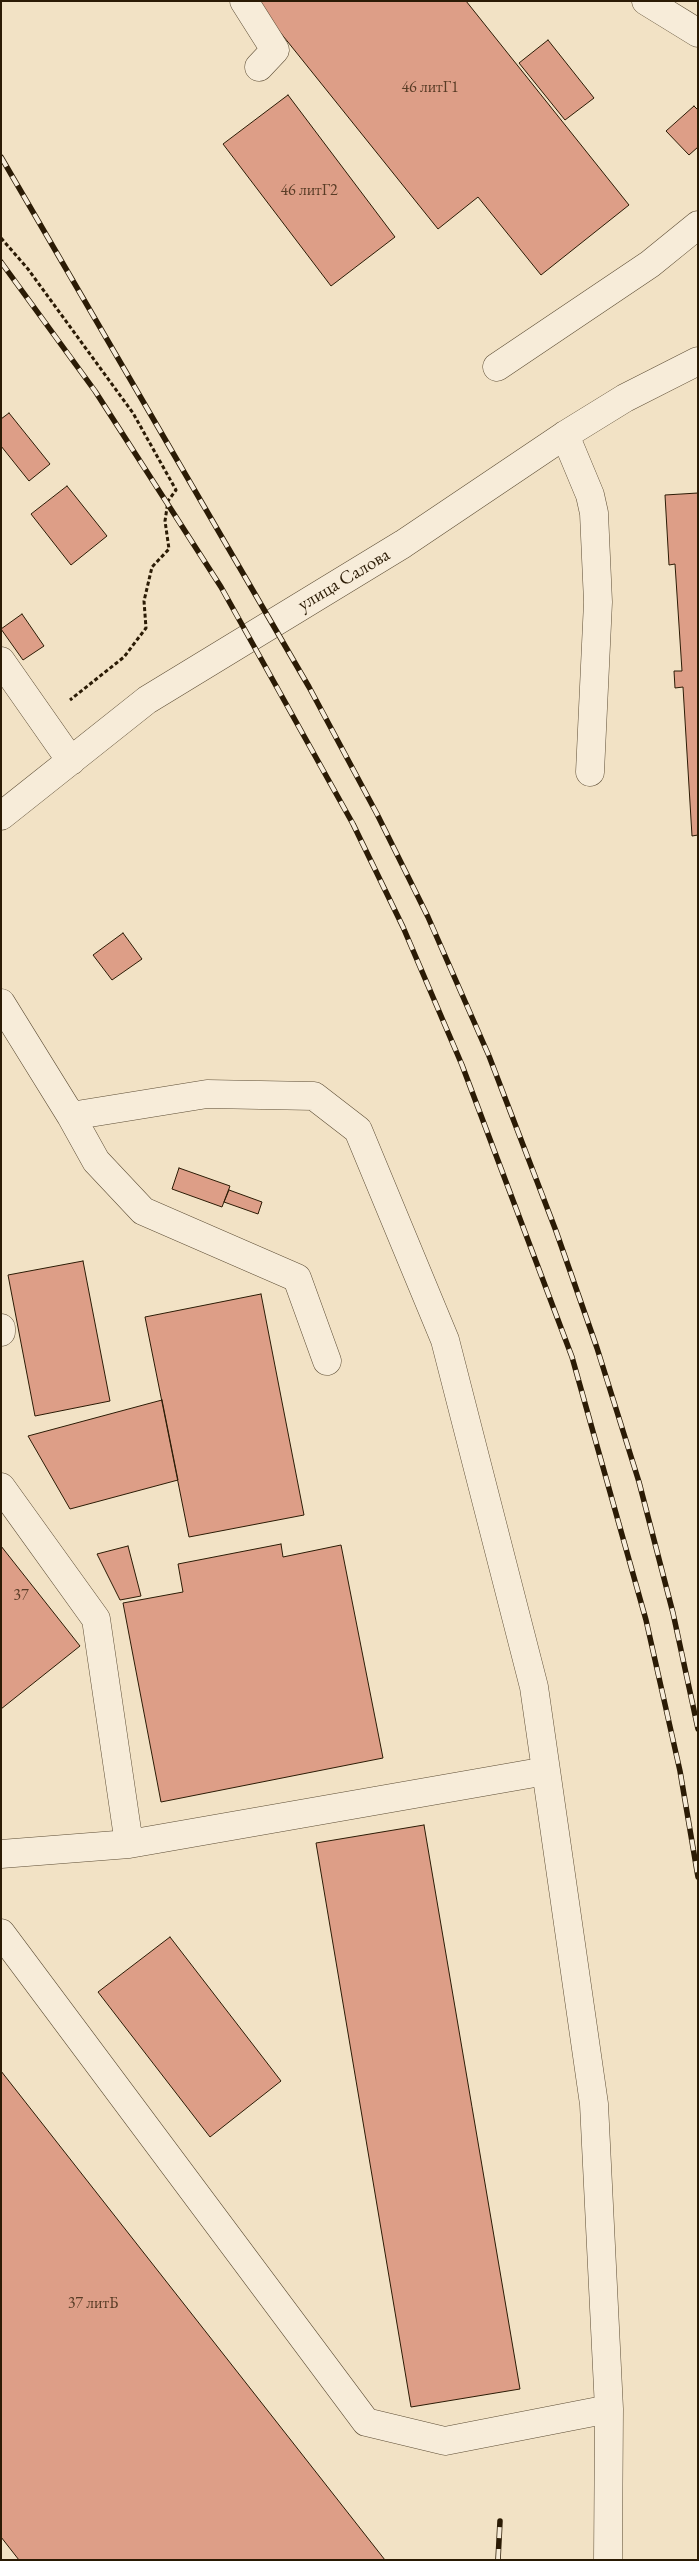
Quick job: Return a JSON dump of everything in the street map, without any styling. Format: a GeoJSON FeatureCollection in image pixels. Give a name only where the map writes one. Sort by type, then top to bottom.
{"type":"FeatureCollection","features":[{"type":"Feature","properties":{"kind":"street"},"geometry":{"type":"LineString","coordinates":[[244,1],[275,50],[259,67]]}},
{"type":"Feature","properties":{"kind":"street"},"geometry":{"type":"LineString","coordinates":[[646,1],[698,33]]}},
{"type":"Feature","properties":{"kind":"street"},"geometry":{"type":"LineString","coordinates":[[497,367],[650,264],[698,225]]}},
{"type":"Feature","properties":{"kind":"street","name":"улица Салова"},"geometry":{"type":"LineString","coordinates":[[1,816],[147,700],[403,544],[565,435],[625,398],[698,361]]}},
{"type":"Feature","properties":{"kind":"street"},"geometry":{"type":"LineString","coordinates":[[565,435],[590,495],[594,512],[598,602],[590,772]]}},
{"type":"Feature","properties":{"kind":"street"},"geometry":{"type":"LineString","coordinates":[[1,661],[71,761]]}},
{"type":"Feature","properties":{"kind":"street"},"geometry":{"type":"LineString","coordinates":[[1,1003],[71,1116],[96,1161],[143,1211],[297,1278],[327,1361]]}},
{"type":"Feature","properties":{"kind":"street"},"geometry":{"type":"LineString","coordinates":[[71,1116],[207,1094],[314,1096],[358,1130],[445,1340],[534,1687],[594,2104],[609,2409],[608,2560]]}},
{"type":"Feature","properties":{"kind":"street"},"geometry":{"type":"LineString","coordinates":[[1,1487],[96,1618],[129,1844]]}},
{"type":"Feature","properties":{"kind":"street"},"geometry":{"type":"LineString","coordinates":[[1,1854],[129,1844],[546,1770]]}},
{"type":"Feature","properties":{"kind":"street"},"geometry":{"type":"LineString","coordinates":[[1,1933],[366,2422],[445,2441],[609,2409]]}},
{"type":"Feature","properties":{"kind":"path"},"geometry":{"type":"LineString","coordinates":[[1,238],[28,269],[133,412],[176,490],[168,501],[165,521],[169,549],[152,567],[144,601],[146,628],[124,657],[64,704]]}},
{"type":"Feature","properties":{"kind":"building"},"geometry":{"type":"Polygon","coordinates":[[[255,1],[466,1],[629,205],[541,275],[478,197],[438,229],[255,1]]]}},
{"type":"Feature","properties":{"kind":"building"},"geometry":{"type":"Polygon","coordinates":[[[548,40],[594,98],[565,120],[519,63],[548,40]]]}},
{"type":"Feature","properties":{"kind":"building"},"geometry":{"type":"Polygon","coordinates":[[[288,95],[395,237],[331,286],[223,144],[288,95]]]}},
{"type":"Feature","properties":{"kind":"building"},"geometry":{"type":"Polygon","coordinates":[[[694,106],[698,110],[698,147],[689,155],[666,131],[694,106]]]}},
{"type":"Feature","properties":{"kind":"building"},"geometry":{"type":"Polygon","coordinates":[[[9,413],[50,464],[29,481],[1,446],[1,419],[9,413]]]}},
{"type":"Feature","properties":{"kind":"building"},"geometry":{"type":"Polygon","coordinates":[[[67,486],[107,536],[71,565],[31,514],[67,486]]]}},
{"type":"Feature","properties":{"kind":"building"},"geometry":{"type":"Polygon","coordinates":[[[698,493],[698,835],[692,836],[683,687],[675,688],[674,671],[682,671],[675,564],[669,565],[665,495],[698,493]]]}},
{"type":"Feature","properties":{"kind":"building"},"geometry":{"type":"Polygon","coordinates":[[[22,614],[44,646],[23,660],[1,629],[22,614]]]}},
{"type":"Feature","properties":{"kind":"building"},"geometry":{"type":"Polygon","coordinates":[[[123,933],[142,959],[112,980],[93,955],[123,933]]]}},
{"type":"Feature","properties":{"kind":"building"},"geometry":{"type":"Polygon","coordinates":[[[179,1168],[230,1186],[222,1207],[172,1189],[179,1168]]]}},
{"type":"Feature","properties":{"kind":"building"},"geometry":{"type":"Polygon","coordinates":[[[229,1190],[262,1202],[258,1214],[224,1202],[229,1190]]]}},
{"type":"Feature","properties":{"kind":"building"},"geometry":{"type":"Polygon","coordinates":[[[83,1261],[110,1401],[35,1416],[8,1275],[83,1261]]]}},
{"type":"Feature","properties":{"kind":"building"},"geometry":{"type":"Polygon","coordinates":[[[261,1294],[304,1515],[189,1537],[145,1317],[261,1294]]]}},
{"type":"Feature","properties":{"kind":"building"},"geometry":{"type":"Polygon","coordinates":[[[162,1400],[178,1480],[70,1509],[28,1436],[162,1400]]]}},
{"type":"Feature","properties":{"kind":"building"},"geometry":{"type":"Polygon","coordinates":[[[281,1544],[283,1557],[341,1545],[383,1758],[161,1802],[123,1603],[183,1592],[178,1564],[281,1544]]]}},
{"type":"Feature","properties":{"kind":"building"},"geometry":{"type":"Polygon","coordinates":[[[1,1546],[80,1646],[1,1709],[1,1546]]]}},
{"type":"Feature","properties":{"kind":"building"},"geometry":{"type":"Polygon","coordinates":[[[128,1546],[141,1596],[120,1600],[97,1554],[128,1546]]]}},
{"type":"Feature","properties":{"kind":"building"},"geometry":{"type":"Polygon","coordinates":[[[424,1825],[520,2389],[411,2407],[316,1843],[424,1825]]]}},
{"type":"Feature","properties":{"kind":"building"},"geometry":{"type":"Polygon","coordinates":[[[170,1937],[281,2081],[210,2137],[98,1992],[170,1937]]]}},
{"type":"Feature","properties":{"kind":"building"},"geometry":{"type":"Polygon","coordinates":[[[1,2071],[385,2560],[19,2560],[1,2537],[1,2071]]]}},
{"type":"Feature","properties":{"kind":"railway"},"geometry":{"type":"LineString","coordinates":[[1,157],[309,687],[377,814],[428,917],[489,1056],[556,1231],[597,1348],[639,1482],[673,1613],[698,1729]]}},
{"type":"Feature","properties":{"kind":"railway"},"geometry":{"type":"LineString","coordinates":[[1,262],[95,391],[221,587],[353,824],[403,927],[462,1065],[572,1357],[646,1620],[680,1771],[698,1877]]}},
{"type":"Feature","properties":{"kind":"railway"},"geometry":{"type":"LineString","coordinates":[[498,2560],[500,2521]]}}]}
